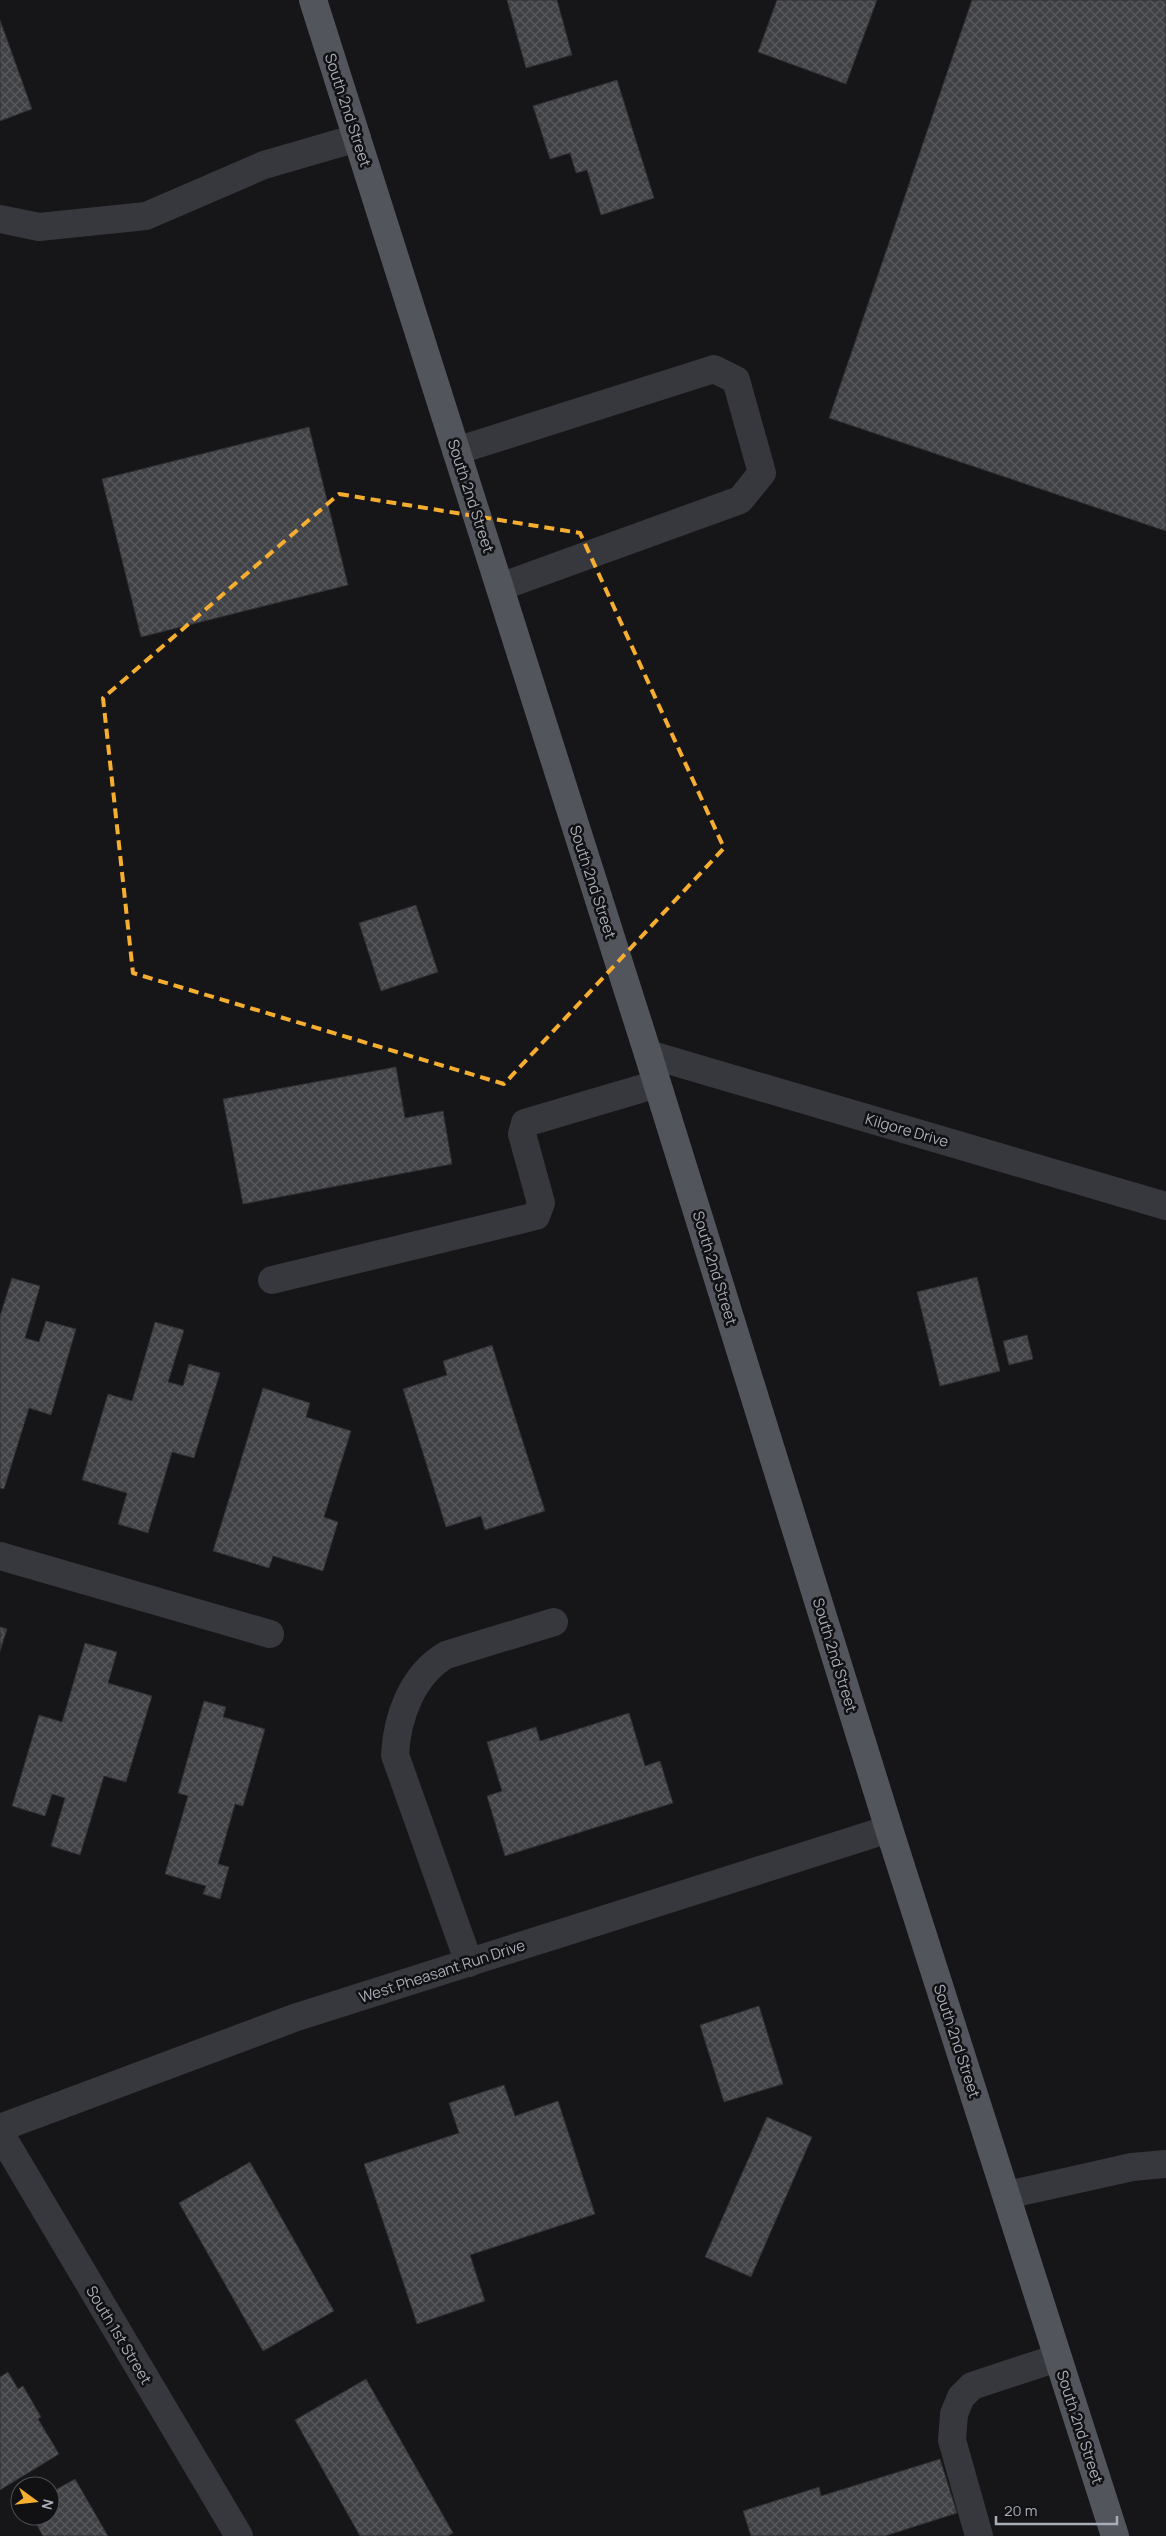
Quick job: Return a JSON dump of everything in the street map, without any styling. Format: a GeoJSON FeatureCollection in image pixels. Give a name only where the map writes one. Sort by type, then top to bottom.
{"type":"FeatureCollection","features":[{"type":"Feature","properties":{"kind":"main road","name":"South 2nd Street"},"geometry":{"type":"LineString","coordinates":[[313,0],[648,1054],[889,1829],[1115,2536]]}},
{"type":"Feature","properties":{"kind":"street"},"geometry":{"type":"LineString","coordinates":[[0,219],[39,227],[146,216],[264,165],[357,138]]}},
{"type":"Feature","properties":{"kind":"street"},"geometry":{"type":"LineString","coordinates":[[456,451],[714,370],[736,380],[762,473],[740,500],[500,587]]}},
{"type":"Feature","properties":{"kind":"street","name":"Kilgore Drive"},"geometry":{"type":"LineString","coordinates":[[648,1054],[1166,1206]]}},
{"type":"Feature","properties":{"kind":"street"},"geometry":{"type":"LineString","coordinates":[[272,1280],[536,1216],[541,1203],[522,1134],[525,1123],[657,1084]]}},
{"type":"Feature","properties":{"kind":"street"},"geometry":{"type":"LineString","coordinates":[[0,1556],[270,1634]]}},
{"type":"Feature","properties":{"kind":"street"},"geometry":{"type":"LineString","coordinates":[[469,1962],[395,1754],[396,1732],[404,1707],[431,1664],[446,1655],[554,1622]]}},
{"type":"Feature","properties":{"kind":"street","name":"West Pheasant Run Drive"},"geometry":{"type":"LineString","coordinates":[[0,2128],[294,2018],[889,1829]]}},
{"type":"Feature","properties":{"kind":"street","name":"South 1st Street"},"geometry":{"type":"LineString","coordinates":[[0,2134],[239,2536]]}},
{"type":"Feature","properties":{"kind":"street"},"geometry":{"type":"LineString","coordinates":[[1007,2195],[1132,2167],[1166,2164]]}},
{"type":"Feature","properties":{"kind":"street"},"geometry":{"type":"LineString","coordinates":[[979,2536],[952,2440],[954,2414],[961,2397],[972,2386],[1057,2358]]}},
{"type":"Feature","properties":{"kind":"highlighted area"},"geometry":{"type":"Polygon","coordinates":[[[339,494],[580,533],[724,848],[504,1084],[133,973],[103,698],[339,494]]]}},
{"type":"Feature","properties":{"kind":"building"},"geometry":{"type":"Polygon","coordinates":[[[507,0],[557,0],[572,55],[526,68],[507,0]]]}},
{"type":"Feature","properties":{"kind":"building"},"geometry":{"type":"Polygon","coordinates":[[[777,0],[877,0],[846,84],[758,52],[777,0]]]}},
{"type":"Feature","properties":{"kind":"building"},"geometry":{"type":"Polygon","coordinates":[[[972,0],[1166,0],[1166,531],[829,418],[972,0]]]}},
{"type":"Feature","properties":{"kind":"building"},"geometry":{"type":"Polygon","coordinates":[[[0,20],[32,109],[0,121],[0,20]]]}},
{"type":"Feature","properties":{"kind":"building"},"geometry":{"type":"Polygon","coordinates":[[[617,80],[654,198],[601,215],[587,170],[576,173],[570,153],[550,159],[533,106],[617,80]]]}},
{"type":"Feature","properties":{"kind":"building"},"geometry":{"type":"Polygon","coordinates":[[[309,427],[348,585],[141,637],[102,479],[309,427]]]}},
{"type":"Feature","properties":{"kind":"building"},"geometry":{"type":"Polygon","coordinates":[[[416,905],[438,972],[381,991],[359,923],[416,905]]]}},
{"type":"Feature","properties":{"kind":"building"},"geometry":{"type":"Polygon","coordinates":[[[396,1067],[405,1118],[443,1111],[452,1164],[243,1204],[223,1099],[396,1067]]]}},
{"type":"Feature","properties":{"kind":"building"},"geometry":{"type":"Polygon","coordinates":[[[977,1277],[1000,1371],[940,1386],[917,1292],[977,1277]]]}},
{"type":"Feature","properties":{"kind":"building"},"geometry":{"type":"Polygon","coordinates":[[[12,1278],[40,1286],[25,1338],[39,1342],[46,1321],[76,1329],[51,1415],[29,1408],[4,1489],[0,1488],[0,1316],[12,1278]]]}},
{"type":"Feature","properties":{"kind":"building"},"geometry":{"type":"Polygon","coordinates":[[[155,1322],[184,1330],[168,1382],[183,1386],[189,1364],[220,1373],[194,1458],[172,1452],[148,1533],[118,1524],[127,1493],[82,1480],[108,1394],[132,1401],[155,1322]]]}},
{"type":"Feature","properties":{"kind":"building"},"geometry":{"type":"Polygon","coordinates":[[[1027,1335],[1033,1359],[1009,1365],[1003,1341],[1027,1335]]]}},
{"type":"Feature","properties":{"kind":"building"},"geometry":{"type":"Polygon","coordinates":[[[492,1345],[545,1511],[485,1530],[481,1516],[446,1527],[403,1389],[447,1375],[443,1361],[492,1345]]]}},
{"type":"Feature","properties":{"kind":"building"},"geometry":{"type":"Polygon","coordinates":[[[263,1388],[310,1403],[306,1417],[351,1431],[324,1517],[338,1522],[323,1571],[273,1556],[269,1568],[213,1551],[263,1388]]]}},
{"type":"Feature","properties":{"kind":"building"},"geometry":{"type":"Polygon","coordinates":[[[0,1627],[7,1629],[0,1651],[0,1627]]]}},
{"type":"Feature","properties":{"kind":"building"},"geometry":{"type":"Polygon","coordinates":[[[85,1643],[117,1652],[108,1683],[152,1696],[126,1782],[104,1776],[80,1855],[51,1846],[65,1798],[52,1794],[45,1816],[12,1806],[39,1715],[62,1722],[85,1643]]]}},
{"type":"Feature","properties":{"kind":"building"},"geometry":{"type":"Polygon","coordinates":[[[204,1701],[226,1707],[223,1717],[265,1729],[243,1806],[235,1804],[218,1864],[229,1867],[220,1899],[203,1894],[206,1886],[165,1874],[188,1796],[178,1793],[204,1701]]]}},
{"type":"Feature","properties":{"kind":"building"},"geometry":{"type":"Polygon","coordinates":[[[629,1713],[645,1766],[660,1761],[673,1803],[505,1856],[487,1796],[502,1791],[487,1742],[536,1727],[540,1741],[629,1713]]]}},
{"type":"Feature","properties":{"kind":"building"},"geometry":{"type":"Polygon","coordinates":[[[759,2006],[783,2084],[724,2102],[700,2025],[759,2006]]]}},
{"type":"Feature","properties":{"kind":"building"},"geometry":{"type":"Polygon","coordinates":[[[504,2085],[515,2116],[558,2101],[595,2214],[470,2255],[485,2301],[417,2324],[364,2164],[459,2133],[449,2103],[504,2085]]]}},
{"type":"Feature","properties":{"kind":"building"},"geometry":{"type":"Polygon","coordinates":[[[767,2117],[812,2137],[751,2277],[705,2257],[767,2117]]]}},
{"type":"Feature","properties":{"kind":"building"},"geometry":{"type":"Polygon","coordinates":[[[250,2162],[334,2311],[263,2351],[179,2203],[250,2162]]]}},
{"type":"Feature","properties":{"kind":"building"},"geometry":{"type":"Polygon","coordinates":[[[8,2372],[18,2389],[23,2386],[41,2417],[38,2419],[59,2454],[23,2476],[10,2476],[10,2484],[0,2490],[0,2377],[8,2372]]]}},
{"type":"Feature","properties":{"kind":"building"},"geometry":{"type":"Polygon","coordinates":[[[366,2379],[453,2533],[448,2536],[360,2536],[295,2420],[366,2379]]]}},
{"type":"Feature","properties":{"kind":"building"},"geometry":{"type":"Polygon","coordinates":[[[940,2459],[957,2513],[885,2536],[751,2536],[743,2511],[819,2487],[821,2496],[940,2459]]]}},
{"type":"Feature","properties":{"kind":"building"},"geometry":{"type":"Polygon","coordinates":[[[75,2479],[108,2536],[43,2536],[38,2526],[60,2526],[60,2487],[75,2479]]]}}]}
